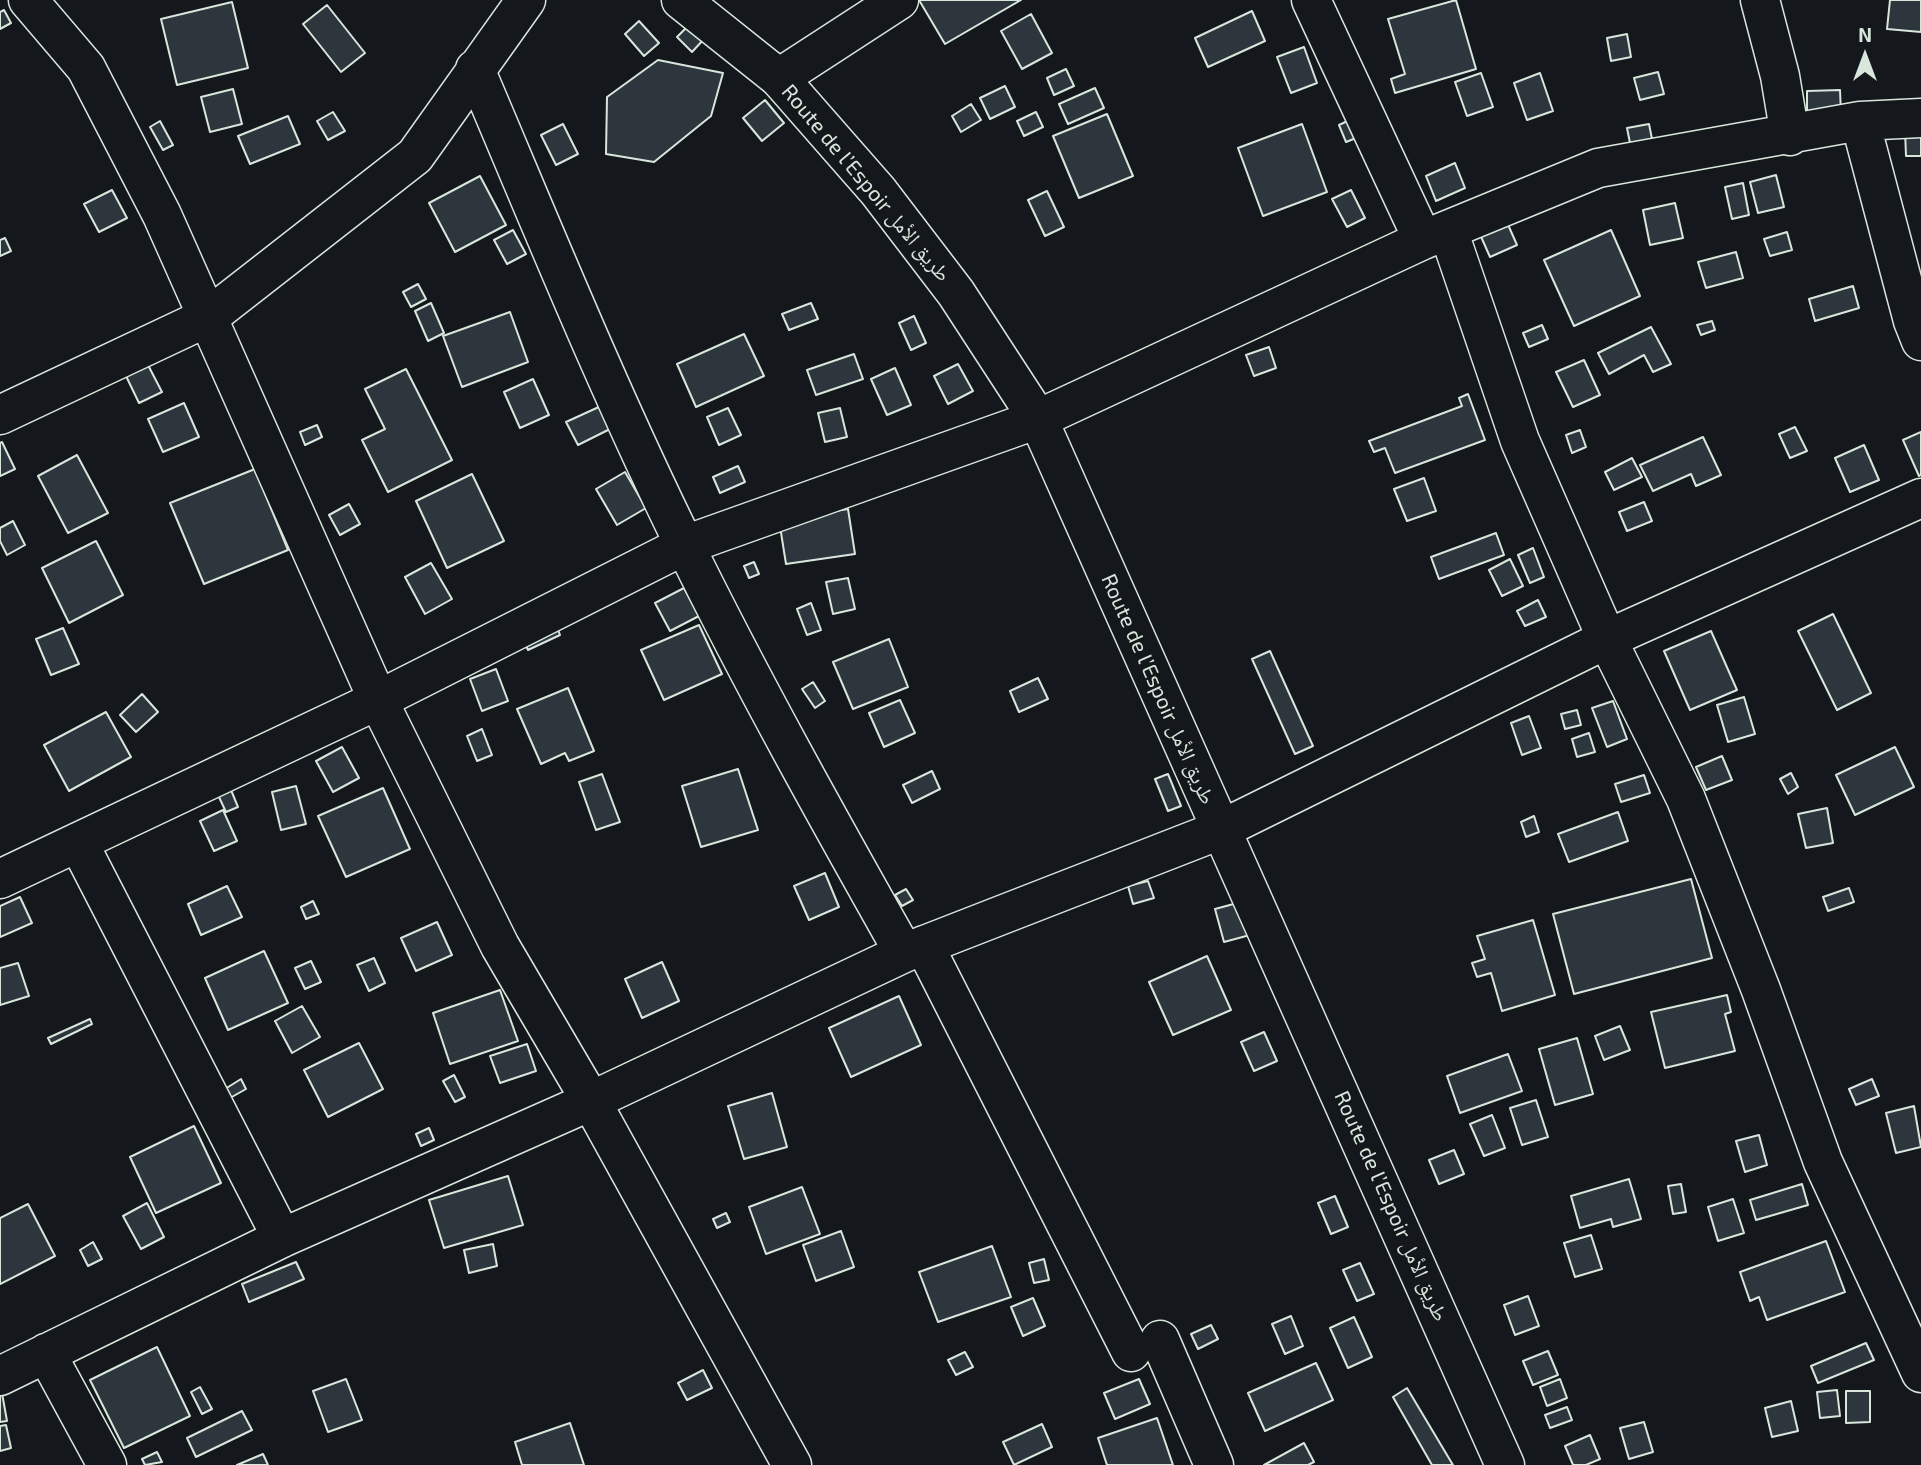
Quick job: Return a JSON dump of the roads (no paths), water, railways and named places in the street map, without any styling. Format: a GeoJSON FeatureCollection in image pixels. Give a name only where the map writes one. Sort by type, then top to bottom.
{"type":"FeatureCollection","features":[{"type":"Feature","properties":{"kind":"main road"},"geometry":{"type":"LineString","coordinates":[[28,0],[86,68],[162,215],[210,316],[378,700],[500,946],[591,1101],[792,1465]]}},
{"type":"Feature","properties":{"kind":"main road"},"geometry":{"type":"LineString","coordinates":[[0,415],[210,316],[415,156],[526,0]]}},
{"type":"Feature","properties":{"kind":"main road","name":"Route de l’Espoir طريق الأمل"},"geometry":{"type":"LineString","coordinates":[[681,0],[779,78],[877,191],[956,293],[1038,419],[1220,830],[1407,1240],[1504,1465]]}},
{"type":"Feature","properties":{"kind":"main road"},"geometry":{"type":"LineString","coordinates":[[779,78],[899,0]]}},
{"type":"Feature","properties":{"kind":"main road"},"geometry":{"type":"LineString","coordinates":[[1311,0],[1435,235],[1520,441],[1607,639],[1686,799],[1761,989],[1823,1162],[1921,1373]]}},
{"type":"Feature","properties":{"kind":"main road"},"geometry":{"type":"LineString","coordinates":[[1760,0],[1780,76],[1790,136]]}},
{"type":"Feature","properties":{"kind":"main road"},"geometry":{"type":"LineString","coordinates":[[475,69],[572,296],[685,545],[744,662],[1214,1465]]}},
{"type":"Feature","properties":{"kind":"main road"},"geometry":{"type":"LineString","coordinates":[[0,878],[378,700],[685,545],[1038,419],[1435,235],[1598,169],[1790,136],[1860,121],[1921,118]]}},
{"type":"Feature","properties":{"kind":"main road"},"geometry":{"type":"LineString","coordinates":[[1860,121],[1913,321],[1921,341]]}},
{"type":"Feature","properties":{"kind":"main road"},"geometry":{"type":"LineString","coordinates":[[0,1376],[282,1238],[591,1101],[914,949],[1220,830],[1607,639],[1921,498]]}},
{"type":"Feature","properties":{"kind":"main road"},"geometry":{"type":"LineString","coordinates":[[78,842],[282,1238]]}},
{"type":"Feature","properties":{"kind":"main road"},"geometry":{"type":"LineString","coordinates":[[46,1353],[107,1465]]}}]}
